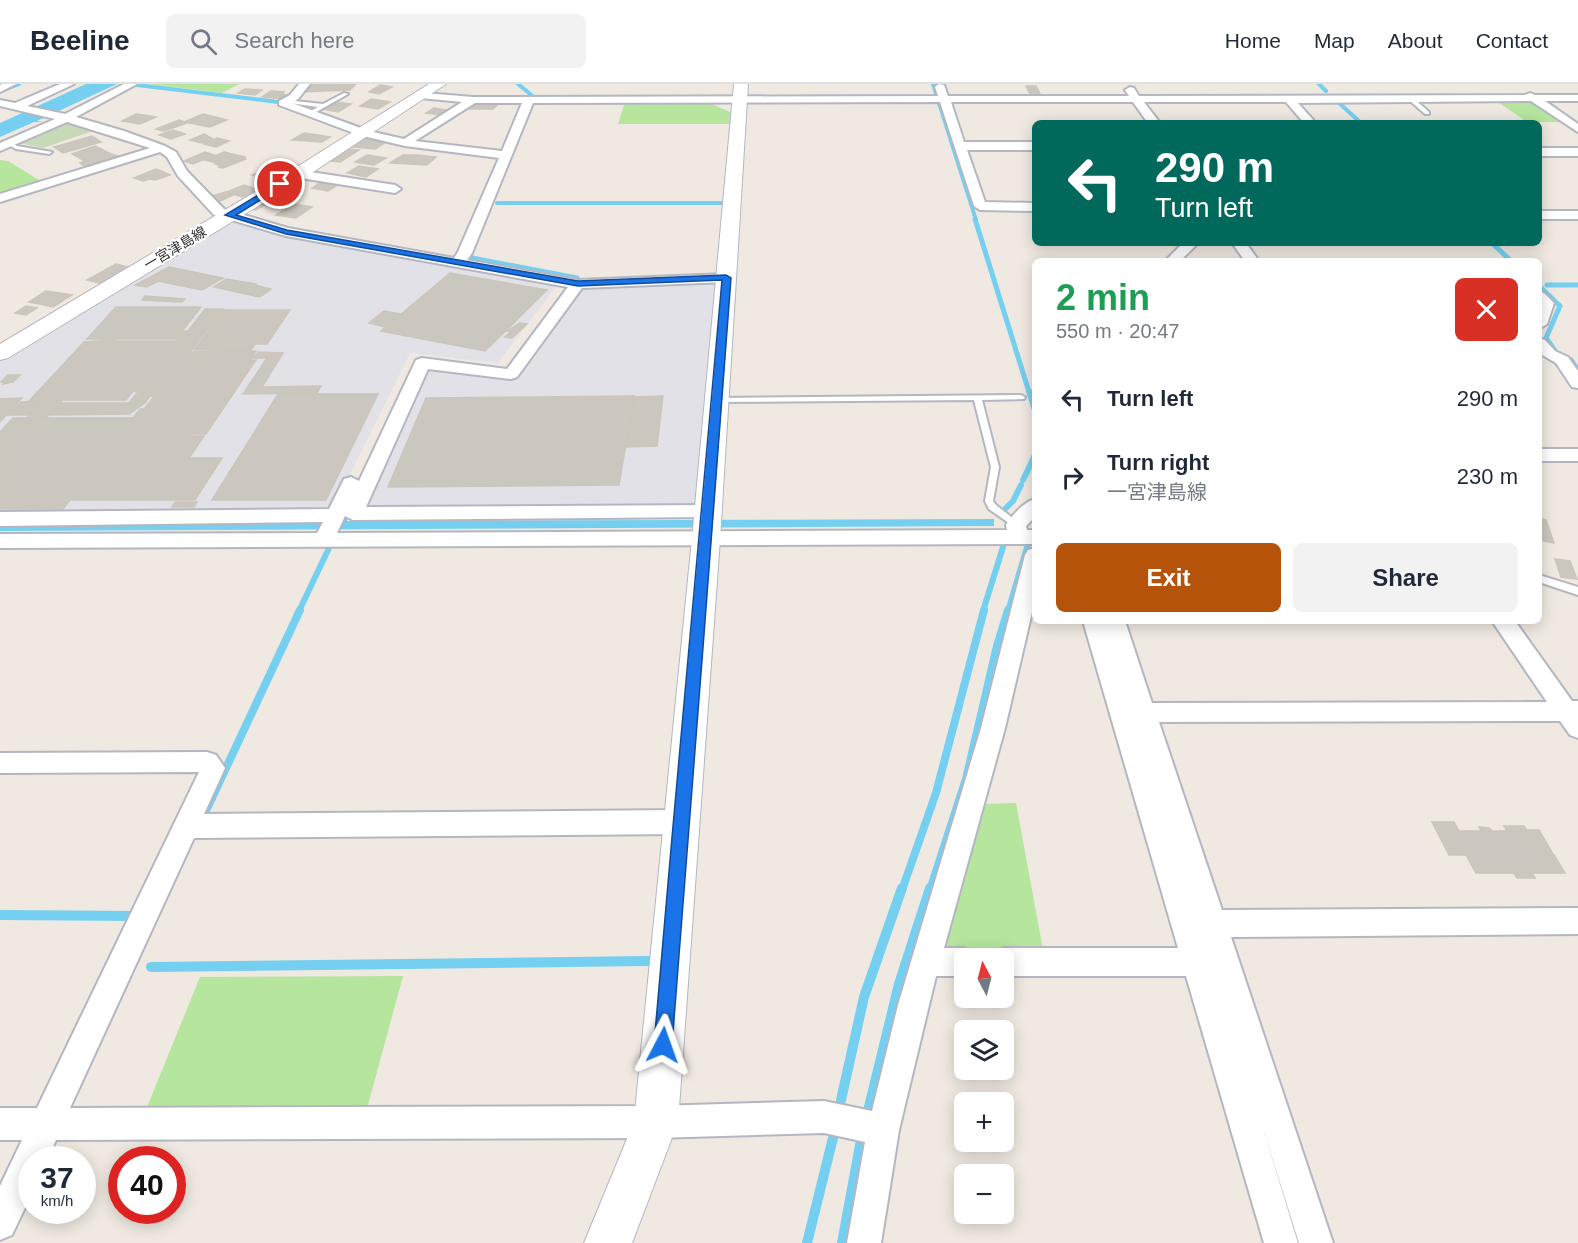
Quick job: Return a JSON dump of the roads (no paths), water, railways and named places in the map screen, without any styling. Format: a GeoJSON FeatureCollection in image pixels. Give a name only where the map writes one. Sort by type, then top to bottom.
{"type":"FeatureCollection","features":[{"type":"Feature","properties":{"kind":"street"},"geometry":{"type":"LineString","coordinates":[[0,88],[11,84]]}},
{"type":"Feature","properties":{"kind":"street"},"geometry":{"type":"LineString","coordinates":[[0,115],[69,84]]}},
{"type":"Feature","properties":{"kind":"street"},"geometry":{"type":"LineString","coordinates":[[4,145],[132,84]]}},
{"type":"Feature","properties":{"kind":"street"},"geometry":{"type":"LineString","coordinates":[[285,102],[294,97],[305,84]]}},
{"type":"Feature","properties":{"kind":"street","name":"一宮津島線"},"geometry":{"type":"LineString","coordinates":[[0,353],[298,174],[424,96],[439,84]]}},
{"type":"Feature","properties":{"kind":"street"},"geometry":{"type":"LineString","coordinates":[[939,84],[980,206],[1032,207]]}},
{"type":"Feature","properties":{"kind":"street"},"geometry":{"type":"LineString","coordinates":[[1126,84],[1152,120]]}},
{"type":"Feature","properties":{"kind":"street"},"geometry":{"type":"LineString","coordinates":[[1323,84],[1339,99]]}},
{"type":"Feature","properties":{"kind":"street"},"geometry":{"type":"LineString","coordinates":[[1441,84],[1460,98]]}},
{"type":"Feature","properties":{"kind":"street"},"geometry":{"type":"LineString","coordinates":[[1519,89],[1578,129]]}},
{"type":"Feature","properties":{"kind":"street"},"geometry":{"type":"LineString","coordinates":[[424,96],[474,100],[494,96],[529,100],[740,92],[944,100],[1578,98]]}},
{"type":"Feature","properties":{"kind":"street"},"geometry":{"type":"LineString","coordinates":[[608,1243],[657,1122],[680,822],[708,525],[740,92]]}},
{"type":"Feature","properties":{"kind":"street"},"geometry":{"type":"LineString","coordinates":[[1299,99],[1291,102],[1307,120]]}},
{"type":"Feature","properties":{"kind":"street"},"geometry":{"type":"LineString","coordinates":[[405,143],[474,100]]}},
{"type":"Feature","properties":{"kind":"street"},"geometry":{"type":"LineString","coordinates":[[457,263],[465,253],[529,100]]}},
{"type":"Feature","properties":{"kind":"street"},"geometry":{"type":"LineString","coordinates":[[285,102],[364,133],[405,143],[506,155]]}},
{"type":"Feature","properties":{"kind":"street"},"geometry":{"type":"LineString","coordinates":[[0,103],[64,117],[120,133],[161,148],[172,155],[182,173],[219,212],[286,232],[571,283],[726,278]]}},
{"type":"Feature","properties":{"kind":"street"},"geometry":{"type":"LineString","coordinates":[[959,146],[1032,146]]}},
{"type":"Feature","properties":{"kind":"street"},"geometry":{"type":"LineString","coordinates":[[0,198],[161,148]]}},
{"type":"Feature","properties":{"kind":"street"},"geometry":{"type":"LineString","coordinates":[[1542,152],[1578,152]]}},
{"type":"Feature","properties":{"kind":"street"},"geometry":{"type":"LineString","coordinates":[[298,174],[395,189]]}},
{"type":"Feature","properties":{"kind":"street"},"geometry":{"type":"LineString","coordinates":[[1542,215],[1578,215]]}},
{"type":"Feature","properties":{"kind":"street"},"geometry":{"type":"LineString","coordinates":[[1175,258],[1188,246]]}},
{"type":"Feature","properties":{"kind":"street"},"geometry":{"type":"LineString","coordinates":[[337,518],[404,387],[422,363],[511,374],[571,283]]}},
{"type":"Feature","properties":{"kind":"street"},"geometry":{"type":"LineString","coordinates":[[1542,346],[1549,354],[1562,360],[1578,383]]}},
{"type":"Feature","properties":{"kind":"street"},"geometry":{"type":"LineString","coordinates":[[1542,455],[1578,455]]}},
{"type":"Feature","properties":{"kind":"street"},"geometry":{"type":"LineString","coordinates":[[0,541],[337,518],[353,514],[1026,538]]}},
{"type":"Feature","properties":{"kind":"street"},"geometry":{"type":"LineString","coordinates":[[864,1243],[884,1130],[925,962],[993,729],[1026,538],[1032,516]]}},
{"type":"Feature","properties":{"kind":"street"},"geometry":{"type":"LineString","coordinates":[[0,519],[337,518],[708,525]]}},
{"type":"Feature","properties":{"kind":"street"},"geometry":{"type":"LineString","coordinates":[[1095,624],[1210,962],[1316,1243]]}},
{"type":"Feature","properties":{"kind":"street"},"geometry":{"type":"LineString","coordinates":[[1115,624],[1212,924],[1210,962],[1281,1243]]}},
{"type":"Feature","properties":{"kind":"street"},"geometry":{"type":"LineString","coordinates":[[1505,624],[1574,716]]}},
{"type":"Feature","properties":{"kind":"street"},"geometry":{"type":"LineString","coordinates":[[1143,713],[1574,716]]}},
{"type":"Feature","properties":{"kind":"street"},"geometry":{"type":"LineString","coordinates":[[0,763],[207,762],[213,768],[0,1223]]}},
{"type":"Feature","properties":{"kind":"street"},"geometry":{"type":"LineString","coordinates":[[186,826],[680,822]]}},
{"type":"Feature","properties":{"kind":"street"},"geometry":{"type":"LineString","coordinates":[[1212,924],[1578,921]]}},
{"type":"Feature","properties":{"kind":"street"},"geometry":{"type":"LineString","coordinates":[[925,962],[954,962]]}},
{"type":"Feature","properties":{"kind":"street"},"geometry":{"type":"LineString","coordinates":[[1014,962],[1210,962]]}},
{"type":"Feature","properties":{"kind":"street"},"geometry":{"type":"LineString","coordinates":[[0,1124],[657,1122],[824,1117],[884,1130]]}},
{"type":"Feature","properties":{"kind":"lane"},"geometry":{"type":"LineString","coordinates":[[311,113],[346,94]]}},
{"type":"Feature","properties":{"kind":"lane"},"geometry":{"type":"LineString","coordinates":[[1410,99],[1427,113]]}},
{"type":"Feature","properties":{"kind":"lane"},"geometry":{"type":"LineString","coordinates":[[285,102],[324,106]]}},
{"type":"Feature","properties":{"kind":"lane"},"geometry":{"type":"LineString","coordinates":[[4,145],[49,152]]}},
{"type":"Feature","properties":{"kind":"lane"},"geometry":{"type":"LineString","coordinates":[[717,400],[1021,397]]}},
{"type":"Feature","properties":{"kind":"lane"},"geometry":{"type":"LineString","coordinates":[[978,398],[995,467],[989,501],[992,507],[1026,538]]}},
{"type":"Feature","properties":{"kind":"lane"},"geometry":{"type":"LineString","coordinates":[[1542,579],[1578,591]]}},
{"type":"Feature","properties":{"kind":"water"},"geometry":{"type":"Polygon","coordinates":[[[86,84],[117,84],[37,121],[44,122],[34,122],[0,137],[0,123],[86,84]]]}},
{"type":"Feature","properties":{"kind":"water"},"geometry":{"type":"Polygon","coordinates":[[[347,519],[347,521],[994,519],[994,526],[0,531],[0,521],[347,519]]]}},
{"type":"Feature","properties":{"kind":"waterway"},"geometry":{"type":"LineString","coordinates":[[4,90],[19,84]]}},
{"type":"Feature","properties":{"kind":"waterway"},"geometry":{"type":"LineString","coordinates":[[518,84],[535,98]]}},
{"type":"Feature","properties":{"kind":"waterway"},"geometry":{"type":"LineString","coordinates":[[933,84],[937,97]]}},
{"type":"Feature","properties":{"kind":"waterway"},"geometry":{"type":"LineString","coordinates":[[1319,84],[1326,91]]}},
{"type":"Feature","properties":{"kind":"waterway"},"geometry":{"type":"LineString","coordinates":[[137,85],[278,102]]}},
{"type":"Feature","properties":{"kind":"waterway"},"geometry":{"type":"LineString","coordinates":[[1338,102],[1358,120]]}},
{"type":"Feature","properties":{"kind":"waterway"},"geometry":{"type":"LineString","coordinates":[[939,103],[976,220]]}},
{"type":"Feature","properties":{"kind":"waterway"},"geometry":{"type":"LineString","coordinates":[[497,203],[723,203]]}},
{"type":"Feature","properties":{"kind":"waterway"},"geometry":{"type":"LineString","coordinates":[[975,219],[1029,392]]}},
{"type":"Feature","properties":{"kind":"waterway"},"geometry":{"type":"LineString","coordinates":[[1495,246],[1508,258]]}},
{"type":"Feature","properties":{"kind":"waterway"},"geometry":{"type":"LineString","coordinates":[[467,257],[577,278],[575,280]]}},
{"type":"Feature","properties":{"kind":"waterway"},"geometry":{"type":"LineString","coordinates":[[1547,285],[1578,285]]}},
{"type":"Feature","properties":{"kind":"waterway"},"geometry":{"type":"LineString","coordinates":[[1542,289],[1560,306],[1546,338],[1556,352],[1551,352]]}},
{"type":"Feature","properties":{"kind":"waterway"},"geometry":{"type":"LineString","coordinates":[[1571,360],[1578,370]]}},
{"type":"Feature","properties":{"kind":"waterway"},"geometry":{"type":"LineString","coordinates":[[1029,391],[1032,400]]}},
{"type":"Feature","properties":{"kind":"waterway"},"geometry":{"type":"LineString","coordinates":[[1023,480],[1032,461]]}},
{"type":"Feature","properties":{"kind":"waterway"},"geometry":{"type":"LineString","coordinates":[[1006,508],[1013,501],[1021,485]]}},
{"type":"Feature","properties":{"kind":"waterway"},"geometry":{"type":"LineString","coordinates":[[1008,611],[1028,544]]}},
{"type":"Feature","properties":{"kind":"waterway"},"geometry":{"type":"LineString","coordinates":[[983,611],[1003,547]]}},
{"type":"Feature","properties":{"kind":"waterway"},"geometry":{"type":"LineString","coordinates":[[299,611],[329,548]]}},
{"type":"Feature","properties":{"kind":"waterway"},"geometry":{"type":"LineString","coordinates":[[204,815],[300,610]]}},
{"type":"Feature","properties":{"kind":"waterway"},"geometry":{"type":"LineString","coordinates":[[902,890],[936,793],[984,610]]}},
{"type":"Feature","properties":{"kind":"waterway"},"geometry":{"type":"LineString","coordinates":[[930,890],[966,779],[997,646],[1008,610]]}},
{"type":"Feature","properties":{"kind":"waterway"},"geometry":{"type":"LineString","coordinates":[[841,1100],[864,997],[902,888]]}},
{"type":"Feature","properties":{"kind":"waterway"},"geometry":{"type":"LineString","coordinates":[[868,1111],[899,984],[930,888]]}},
{"type":"Feature","properties":{"kind":"waterway"},"geometry":{"type":"LineString","coordinates":[[0,915],[137,916]]}},
{"type":"Feature","properties":{"kind":"waterway"},"geometry":{"type":"LineString","coordinates":[[151,967],[649,961]]}},
{"type":"Feature","properties":{"kind":"waterway"},"geometry":{"type":"LineString","coordinates":[[807,1243],[833,1138]]}},
{"type":"Feature","properties":{"kind":"waterway"},"geometry":{"type":"LineString","coordinates":[[842,1243],[861,1140]]}}]}
